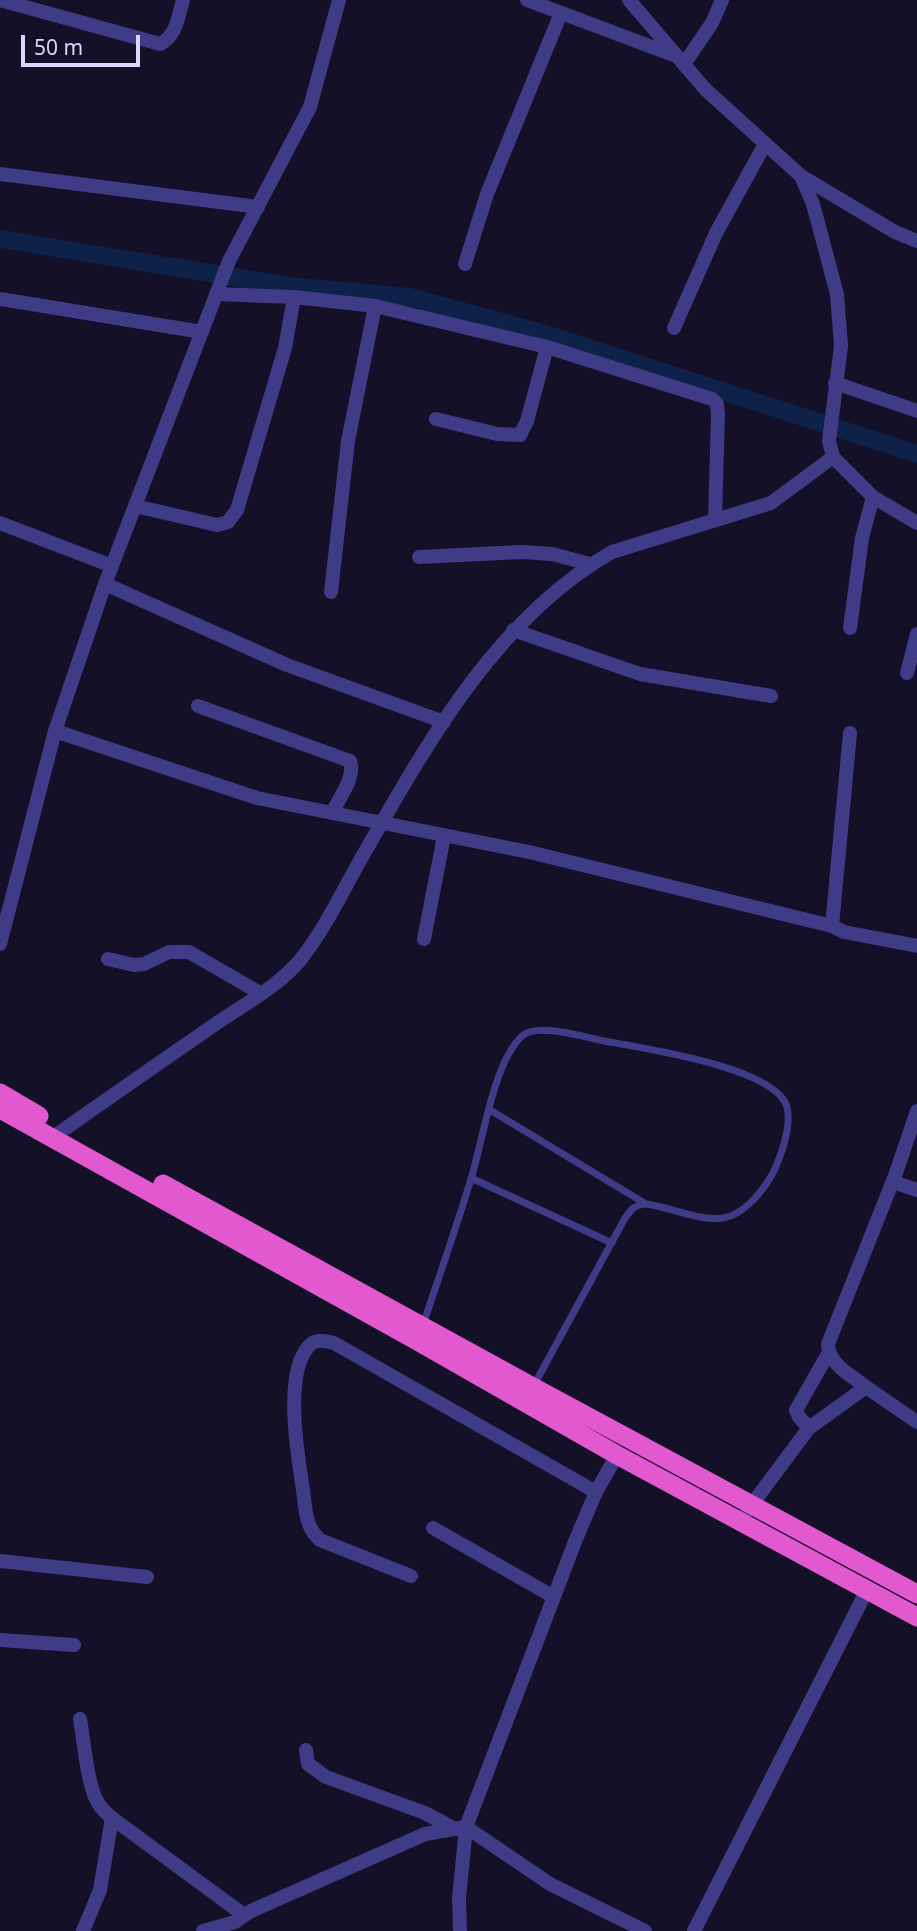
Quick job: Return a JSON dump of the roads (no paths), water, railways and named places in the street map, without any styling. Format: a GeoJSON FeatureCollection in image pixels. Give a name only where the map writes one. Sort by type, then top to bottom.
{"type":"FeatureCollection","features":[{"type":"Feature","properties":{"kind":"highway"},"geometry":{"type":"LineString","coordinates":[[0,1094],[58,1134],[412,1338],[529,1395],[745,1513],[867,1590],[917,1617]]}},
{"type":"Feature","properties":{"kind":"highway"},"geometry":{"type":"LineString","coordinates":[[0,1109],[58,1134],[423,1325],[617,1455],[917,1594]]}},
{"type":"Feature","properties":{"kind":"street"},"geometry":{"type":"LineString","coordinates":[[0,0],[160,44],[169,39],[175,29],[183,0]]}},
{"type":"Feature","properties":{"kind":"street"},"geometry":{"type":"LineString","coordinates":[[0,944],[55,732],[105,584],[229,261],[310,107],[339,0]]}},
{"type":"Feature","properties":{"kind":"street"},"geometry":{"type":"LineString","coordinates":[[527,0],[681,60]]}},
{"type":"Feature","properties":{"kind":"street"},"geometry":{"type":"LineString","coordinates":[[629,0],[705,89],[800,176],[895,232],[917,241]]}},
{"type":"Feature","properties":{"kind":"street"},"geometry":{"type":"LineString","coordinates":[[681,60],[712,23],[722,0]]}},
{"type":"Feature","properties":{"kind":"street"},"geometry":{"type":"LineString","coordinates":[[465,264],[487,194],[561,13]]}},
{"type":"Feature","properties":{"kind":"street"},"geometry":{"type":"LineString","coordinates":[[674,327],[716,233],[765,144]]}},
{"type":"Feature","properties":{"kind":"street"},"geometry":{"type":"LineString","coordinates":[[0,174],[258,207]]}},
{"type":"Feature","properties":{"kind":"street"},"geometry":{"type":"LineString","coordinates":[[800,176],[813,204],[837,294],[841,345],[831,410],[829,441],[833,457],[873,497],[917,523]]}},
{"type":"Feature","properties":{"kind":"street"},"geometry":{"type":"LineString","coordinates":[[218,289],[375,306],[547,346],[712,398],[717,404],[718,414],[715,520]]}},
{"type":"Feature","properties":{"kind":"street"},"geometry":{"type":"LineString","coordinates":[[135,506],[216,525],[228,522],[237,510],[285,348],[294,297]]}},
{"type":"Feature","properties":{"kind":"street"},"geometry":{"type":"LineString","coordinates":[[0,299],[202,332]]}},
{"type":"Feature","properties":{"kind":"street"},"geometry":{"type":"LineString","coordinates":[[331,592],[348,441],[375,306]]}},
{"type":"Feature","properties":{"kind":"street"},"geometry":{"type":"LineString","coordinates":[[436,419],[497,434],[520,435],[527,421],[547,346]]}},
{"type":"Feature","properties":{"kind":"street"},"geometry":{"type":"LineString","coordinates":[[835,383],[917,411]]}},
{"type":"Feature","properties":{"kind":"street"},"geometry":{"type":"LineString","coordinates":[[58,1134],[284,977],[317,934],[444,722],[513,630],[590,565],[612,552],[771,503],[833,457]]}},
{"type":"Feature","properties":{"kind":"street"},"geometry":{"type":"LineString","coordinates":[[850,628],[862,538],[873,497]]}},
{"type":"Feature","properties":{"kind":"street"},"geometry":{"type":"LineString","coordinates":[[0,523],[112,566]]}},
{"type":"Feature","properties":{"kind":"street"},"geometry":{"type":"LineString","coordinates":[[419,557],[522,552],[552,554],[590,565]]}},
{"type":"Feature","properties":{"kind":"street"},"geometry":{"type":"LineString","coordinates":[[105,584],[287,665],[444,722]]}},
{"type":"Feature","properties":{"kind":"street"},"geometry":{"type":"LineString","coordinates":[[513,630],[640,674],[771,696]]}},
{"type":"Feature","properties":{"kind":"street"},"geometry":{"type":"LineString","coordinates":[[907,673],[917,634]]}},
{"type":"Feature","properties":{"kind":"street"},"geometry":{"type":"LineString","coordinates":[[198,706],[350,761],[350,777],[332,813]]}},
{"type":"Feature","properties":{"kind":"street"},"geometry":{"type":"LineString","coordinates":[[55,732],[257,798],[529,852],[832,926],[844,932],[917,946]]}},
{"type":"Feature","properties":{"kind":"street"},"geometry":{"type":"LineString","coordinates":[[832,926],[850,733]]}},
{"type":"Feature","properties":{"kind":"street"},"geometry":{"type":"LineString","coordinates":[[424,939],[444,836]]}},
{"type":"Feature","properties":{"kind":"street"},"geometry":{"type":"LineString","coordinates":[[108,959],[134,965],[144,964],[169,952],[189,952],[260,993]]}},
{"type":"Feature","properties":{"kind":"street"},"geometry":{"type":"LineString","coordinates":[[809,1428],[796,1410],[828,1354],[828,1344],[837,1318],[893,1182],[917,1111]]}},
{"type":"Feature","properties":{"kind":"street"},"geometry":{"type":"LineString","coordinates":[[893,1182],[917,1190]]}},
{"type":"Feature","properties":{"kind":"street"},"geometry":{"type":"LineString","coordinates":[[411,1576],[320,1540],[312,1531],[307,1516],[294,1430],[295,1405],[297,1374],[302,1358],[309,1345],[320,1340],[334,1343],[596,1492]]}},
{"type":"Feature","properties":{"kind":"street"},"geometry":{"type":"LineString","coordinates":[[828,1354],[834,1362],[866,1387],[915,1417]]}},
{"type":"Feature","properties":{"kind":"street"},"geometry":{"type":"LineString","coordinates":[[745,1513],[809,1428],[866,1387]]}},
{"type":"Feature","properties":{"kind":"street"},"geometry":{"type":"LineString","coordinates":[[460,1931],[460,1828],[596,1492],[617,1455]]}},
{"type":"Feature","properties":{"kind":"street"},"geometry":{"type":"LineString","coordinates":[[433,1528],[554,1597]]}},
{"type":"Feature","properties":{"kind":"street"},"geometry":{"type":"LineString","coordinates":[[0,1561],[147,1577]]}},
{"type":"Feature","properties":{"kind":"street"},"geometry":{"type":"LineString","coordinates":[[694,1931],[867,1590]]}},
{"type":"Feature","properties":{"kind":"street"},"geometry":{"type":"LineString","coordinates":[[0,1640],[74,1645]]}},
{"type":"Feature","properties":{"kind":"street"},"geometry":{"type":"LineString","coordinates":[[80,1719],[97,1801],[112,1818],[239,1922]]}},
{"type":"Feature","properties":{"kind":"street"},"geometry":{"type":"LineString","coordinates":[[306,1750],[308,1764],[326,1777],[460,1828],[550,1884],[645,1931]]}},
{"type":"Feature","properties":{"kind":"street"},"geometry":{"type":"LineString","coordinates":[[83,1931],[100,1890],[112,1818]]}},
{"type":"Feature","properties":{"kind":"street"},"geometry":{"type":"LineString","coordinates":[[203,1931],[239,1922],[425,1834],[460,1828]]}},
{"type":"Feature","properties":{"kind":"lane"},"geometry":{"type":"LineString","coordinates":[[423,1325],[471,1178],[490,1110],[502,1068],[512,1047],[524,1034],[537,1030],[559,1032],[685,1057],[747,1075],[777,1090],[787,1105],[789,1120],[773,1172],[760,1192],[738,1213],[723,1218],[646,1204],[490,1110]]}},
{"type":"Feature","properties":{"kind":"lane"},"geometry":{"type":"LineString","coordinates":[[471,1178],[611,1242]]}},
{"type":"Feature","properties":{"kind":"lane"},"geometry":{"type":"LineString","coordinates":[[529,1395],[611,1242],[634,1207],[646,1204]]}},
{"type":"Feature","properties":{"kind":"waterway"},"geometry":{"type":"LineString","coordinates":[[0,239],[289,286],[410,297],[549,335],[917,454]]}}]}
